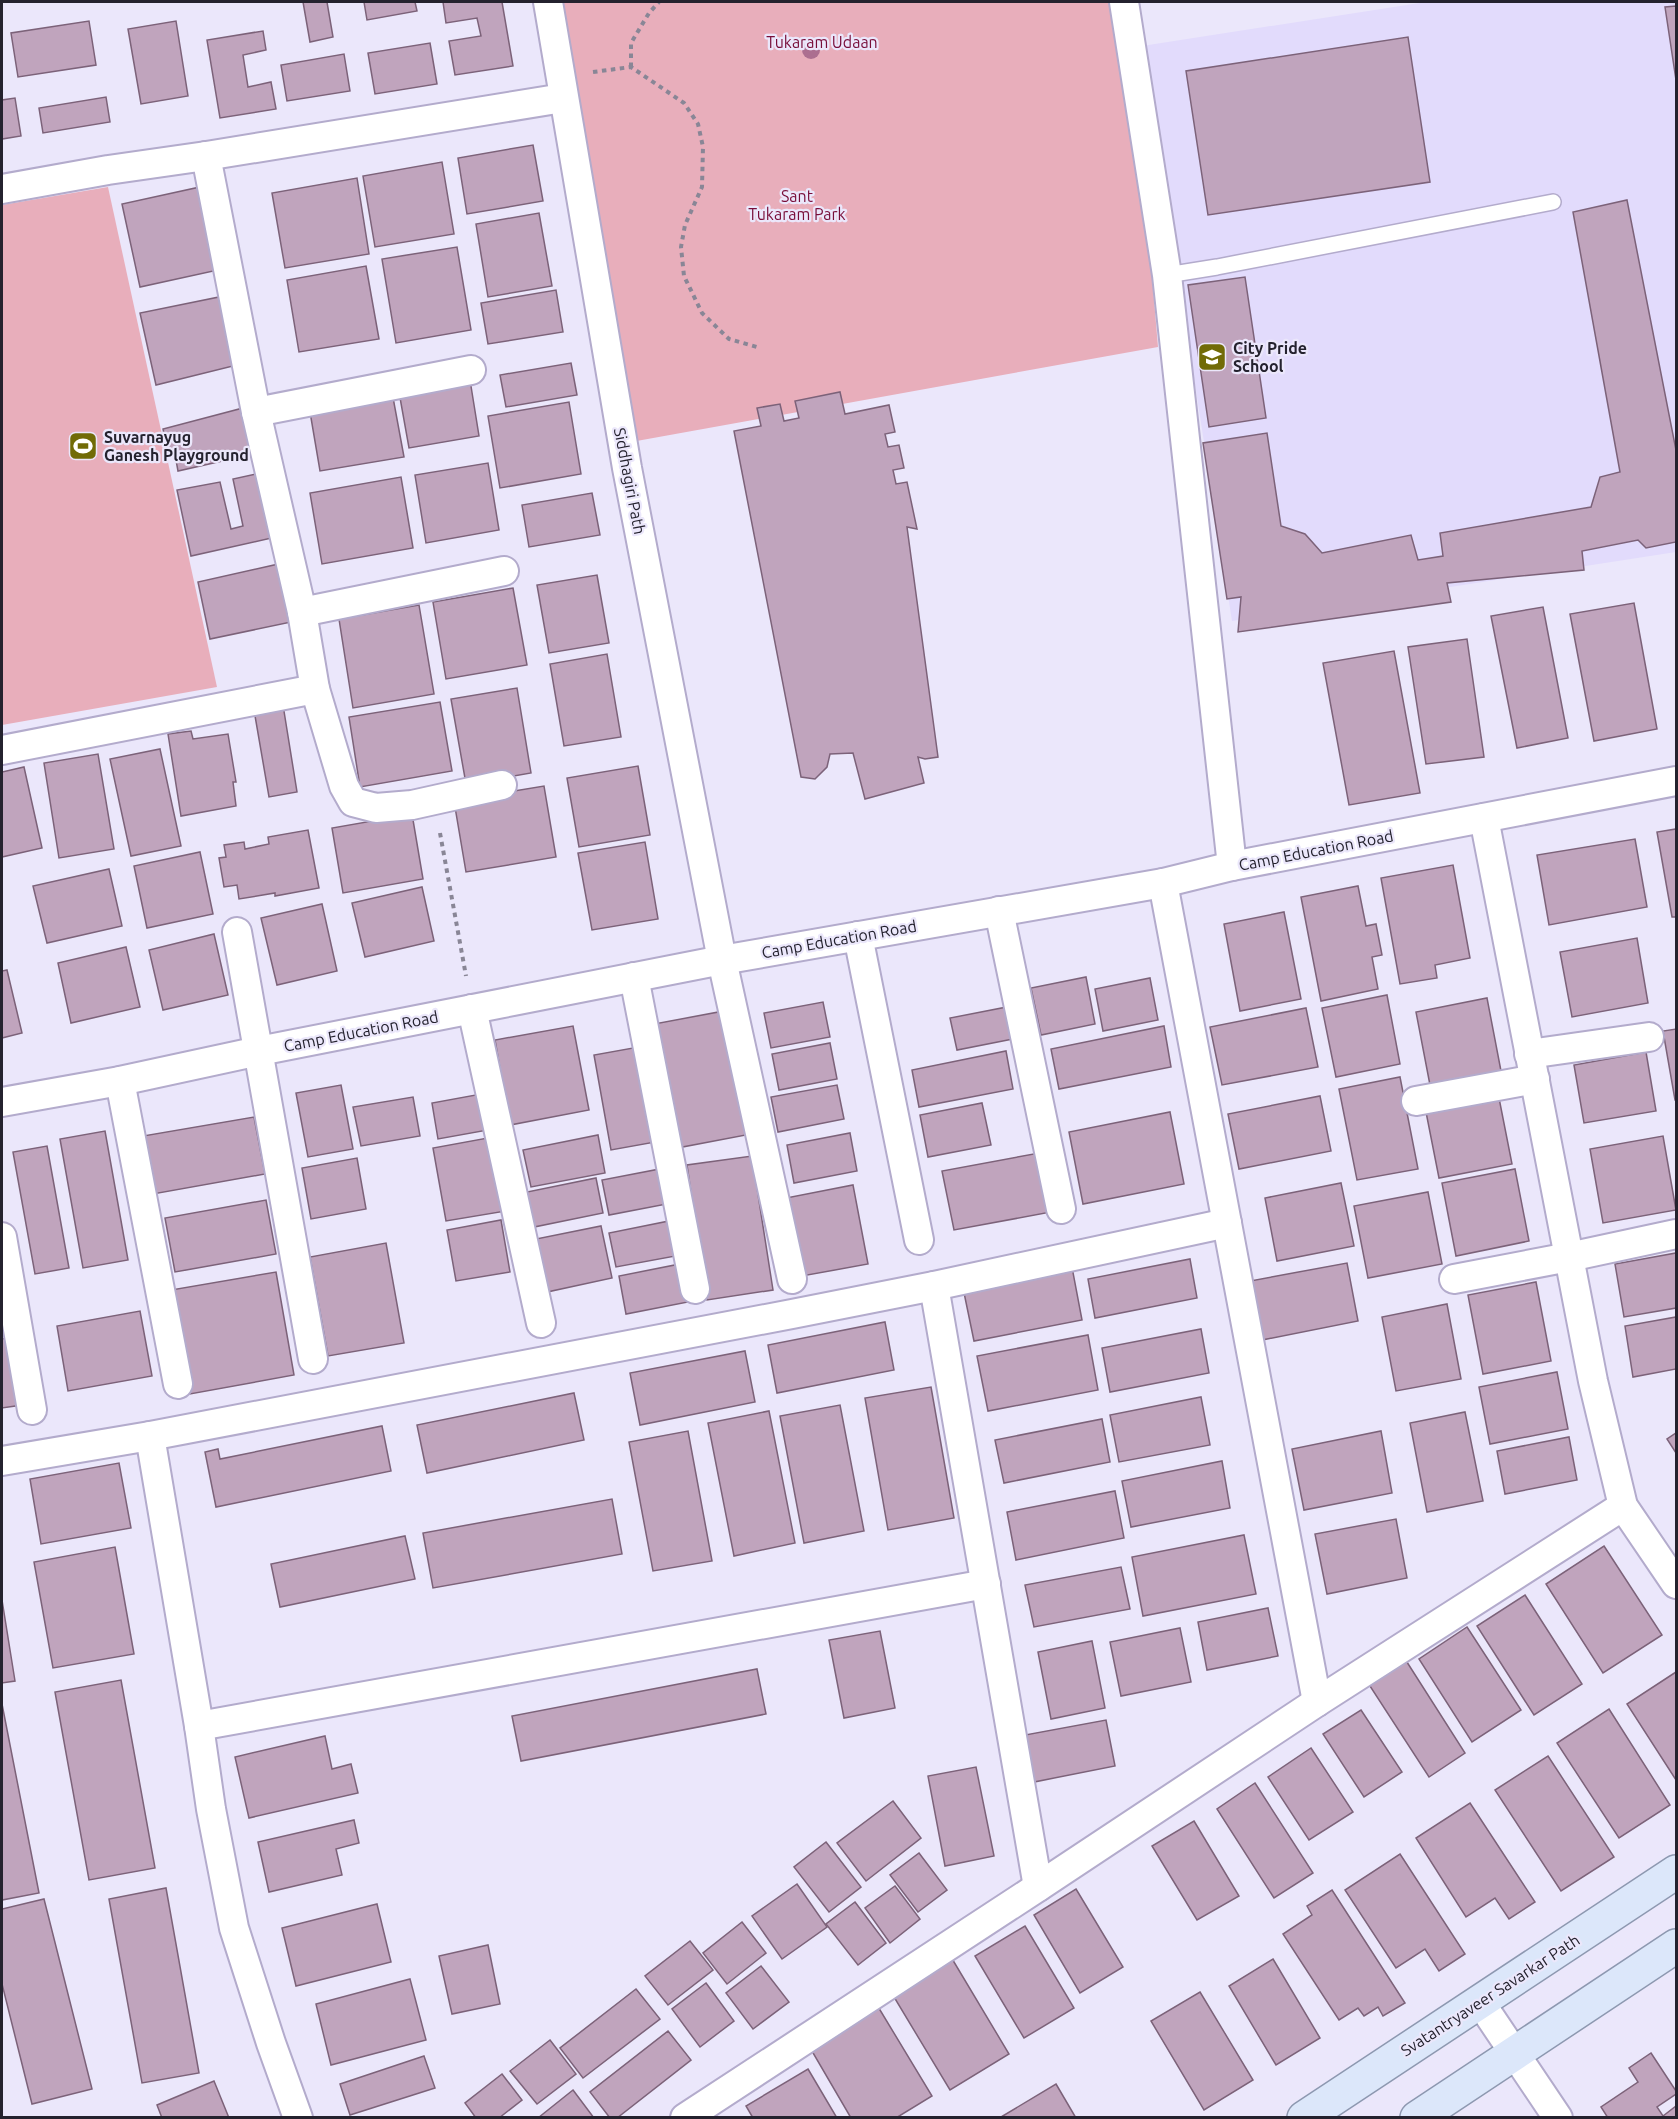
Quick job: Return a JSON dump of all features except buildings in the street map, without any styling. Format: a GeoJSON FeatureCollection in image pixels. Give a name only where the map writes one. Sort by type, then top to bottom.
{"type":"FeatureCollection","features":[{"type":"Feature","properties":{"kind":"main road","name":"Svatantryaveer Savarkar Path"},"geometry":{"type":"LineString","coordinates":[[1304,2118],[1677,1872]]}},
{"type":"Feature","properties":{"kind":"main road"},"geometry":{"type":"LineString","coordinates":[[1417,2118],[1677,1946]]}},
{"type":"Feature","properties":{"kind":"street","name":"Siddhagiri Path"},"geometry":{"type":"LineString","coordinates":[[548,2],[627,468],[722,960],[792,1279]]}},
{"type":"Feature","properties":{"kind":"street"},"geometry":{"type":"LineString","coordinates":[[1124,2],[1167,275],[1232,866]]}},
{"type":"Feature","properties":{"kind":"street"},"geometry":{"type":"LineString","coordinates":[[2,189],[108,170],[206,156],[561,87]]}},
{"type":"Feature","properties":{"kind":"street"},"geometry":{"type":"LineString","coordinates":[[206,156],[256,412],[302,612],[315,689],[344,786],[353,802],[376,808],[412,805],[502,785]]}},
{"type":"Feature","properties":{"kind":"street"},"geometry":{"type":"LineString","coordinates":[[256,412],[471,370]]}},
{"type":"Feature","properties":{"kind":"street"},"geometry":{"type":"LineString","coordinates":[[302,612],[504,571]]}},
{"type":"Feature","properties":{"kind":"street"},"geometry":{"type":"LineString","coordinates":[[2,750],[315,689]]}},
{"type":"Feature","properties":{"kind":"street","name":"Camp Education Road"},"geometry":{"type":"LineString","coordinates":[[2,1102],[120,1081],[259,1051],[722,960],[1163,883],[1232,866],[1677,781]]}},
{"type":"Feature","properties":{"kind":"street"},"geometry":{"type":"LineString","coordinates":[[1484,818],[1593,1381],[1623,1506],[1677,1584]]}},
{"type":"Feature","properties":{"kind":"street"},"geometry":{"type":"LineString","coordinates":[[1163,883],[1317,1702]]}},
{"type":"Feature","properties":{"kind":"street"},"geometry":{"type":"LineString","coordinates":[[999,911],[1060,1209]]}},
{"type":"Feature","properties":{"kind":"street"},"geometry":{"type":"LineString","coordinates":[[237,932],[313,1359]]}},
{"type":"Feature","properties":{"kind":"street"},"geometry":{"type":"LineString","coordinates":[[858,936],[919,1240]]}},
{"type":"Feature","properties":{"kind":"street"},"geometry":{"type":"LineString","coordinates":[[634,977],[695,1289]]}},
{"type":"Feature","properties":{"kind":"street"},"geometry":{"type":"LineString","coordinates":[[472,1009],[540,1323]]}},
{"type":"Feature","properties":{"kind":"street"},"geometry":{"type":"LineString","coordinates":[[1416,1101],[1532,1066],[1649,1037]]}},
{"type":"Feature","properties":{"kind":"street"},"geometry":{"type":"LineString","coordinates":[[120,1081],[178,1384]]}},
{"type":"Feature","properties":{"kind":"street"},"geometry":{"type":"LineString","coordinates":[[2,1461],[150,1436],[934,1286],[1227,1223]]}},
{"type":"Feature","properties":{"kind":"street"},"geometry":{"type":"LineString","coordinates":[[1454,1279],[1677,1234]]}},
{"type":"Feature","properties":{"kind":"street"},"geometry":{"type":"LineString","coordinates":[[2,1237],[32,1410]]}},
{"type":"Feature","properties":{"kind":"street"},"geometry":{"type":"LineString","coordinates":[[934,1286],[1038,1887]]}},
{"type":"Feature","properties":{"kind":"street"},"geometry":{"type":"LineString","coordinates":[[150,1436],[211,1809],[234,1928],[298,2118]]}},
{"type":"Feature","properties":{"kind":"street"},"geometry":{"type":"LineString","coordinates":[[685,2118],[1317,1702],[1623,1506]]}},
{"type":"Feature","properties":{"kind":"street"},"geometry":{"type":"LineString","coordinates":[[199,1726],[986,1584]]}},
{"type":"Feature","properties":{"kind":"street"},"geometry":{"type":"LineString","coordinates":[[1480,2002],[1558,2118]]}},
{"type":"Feature","properties":{"kind":"lane"},"geometry":{"type":"LineString","coordinates":[[1167,275],[1553,202]]}},
{"type":"Feature","properties":{"kind":"path"},"geometry":{"type":"LineString","coordinates":[[631,67],[631,42],[659,2]]}},
{"type":"Feature","properties":{"kind":"path"},"geometry":{"type":"LineString","coordinates":[[561,87],[631,67]]}},
{"type":"Feature","properties":{"kind":"path"},"geometry":{"type":"LineString","coordinates":[[631,67],[684,103],[698,124],[703,147],[702,187],[685,225],[681,247],[684,276],[702,313],[729,339],[757,347]]}},
{"type":"Feature","properties":{"kind":"path"},"geometry":{"type":"LineString","coordinates":[[434,800],[472,1009]]}},
{"type":"Feature","properties":{"kind":"shaded area"},"geometry":{"type":"Polygon","coordinates":[[[1426,2],[1676,2],[1676,552],[1232,621],[1142,46],[1426,2]]]}},
{"type":"Feature","properties":{"kind":"green space","name":"Sant Tukaram Park"},"geometry":{"type":"Polygon","coordinates":[[[554,2],[1111,2],[1152,276],[1158,347],[631,442],[554,2]]]}},
{"type":"Feature","properties":{"kind":"green space","name":"Suvarnayug Ganesh Playground"},"geometry":{"type":"Polygon","coordinates":[[[108,187],[217,687],[2,725],[2,205],[108,187]]]}},
{"type":"Feature","properties":{"kind":"place","name":"City Pride School"},"geometry":{"type":"Point","coordinates":[1212,357]}},
{"type":"Feature","properties":{"kind":"place","name":"Suvarnayug Ganesh Playground"},"geometry":{"type":"Point","coordinates":[83,446]}},
{"type":"Feature","properties":{"kind":"park label","name":"Tukaram Udaan"},"geometry":{"type":"Point","coordinates":[822,42]}}]}
